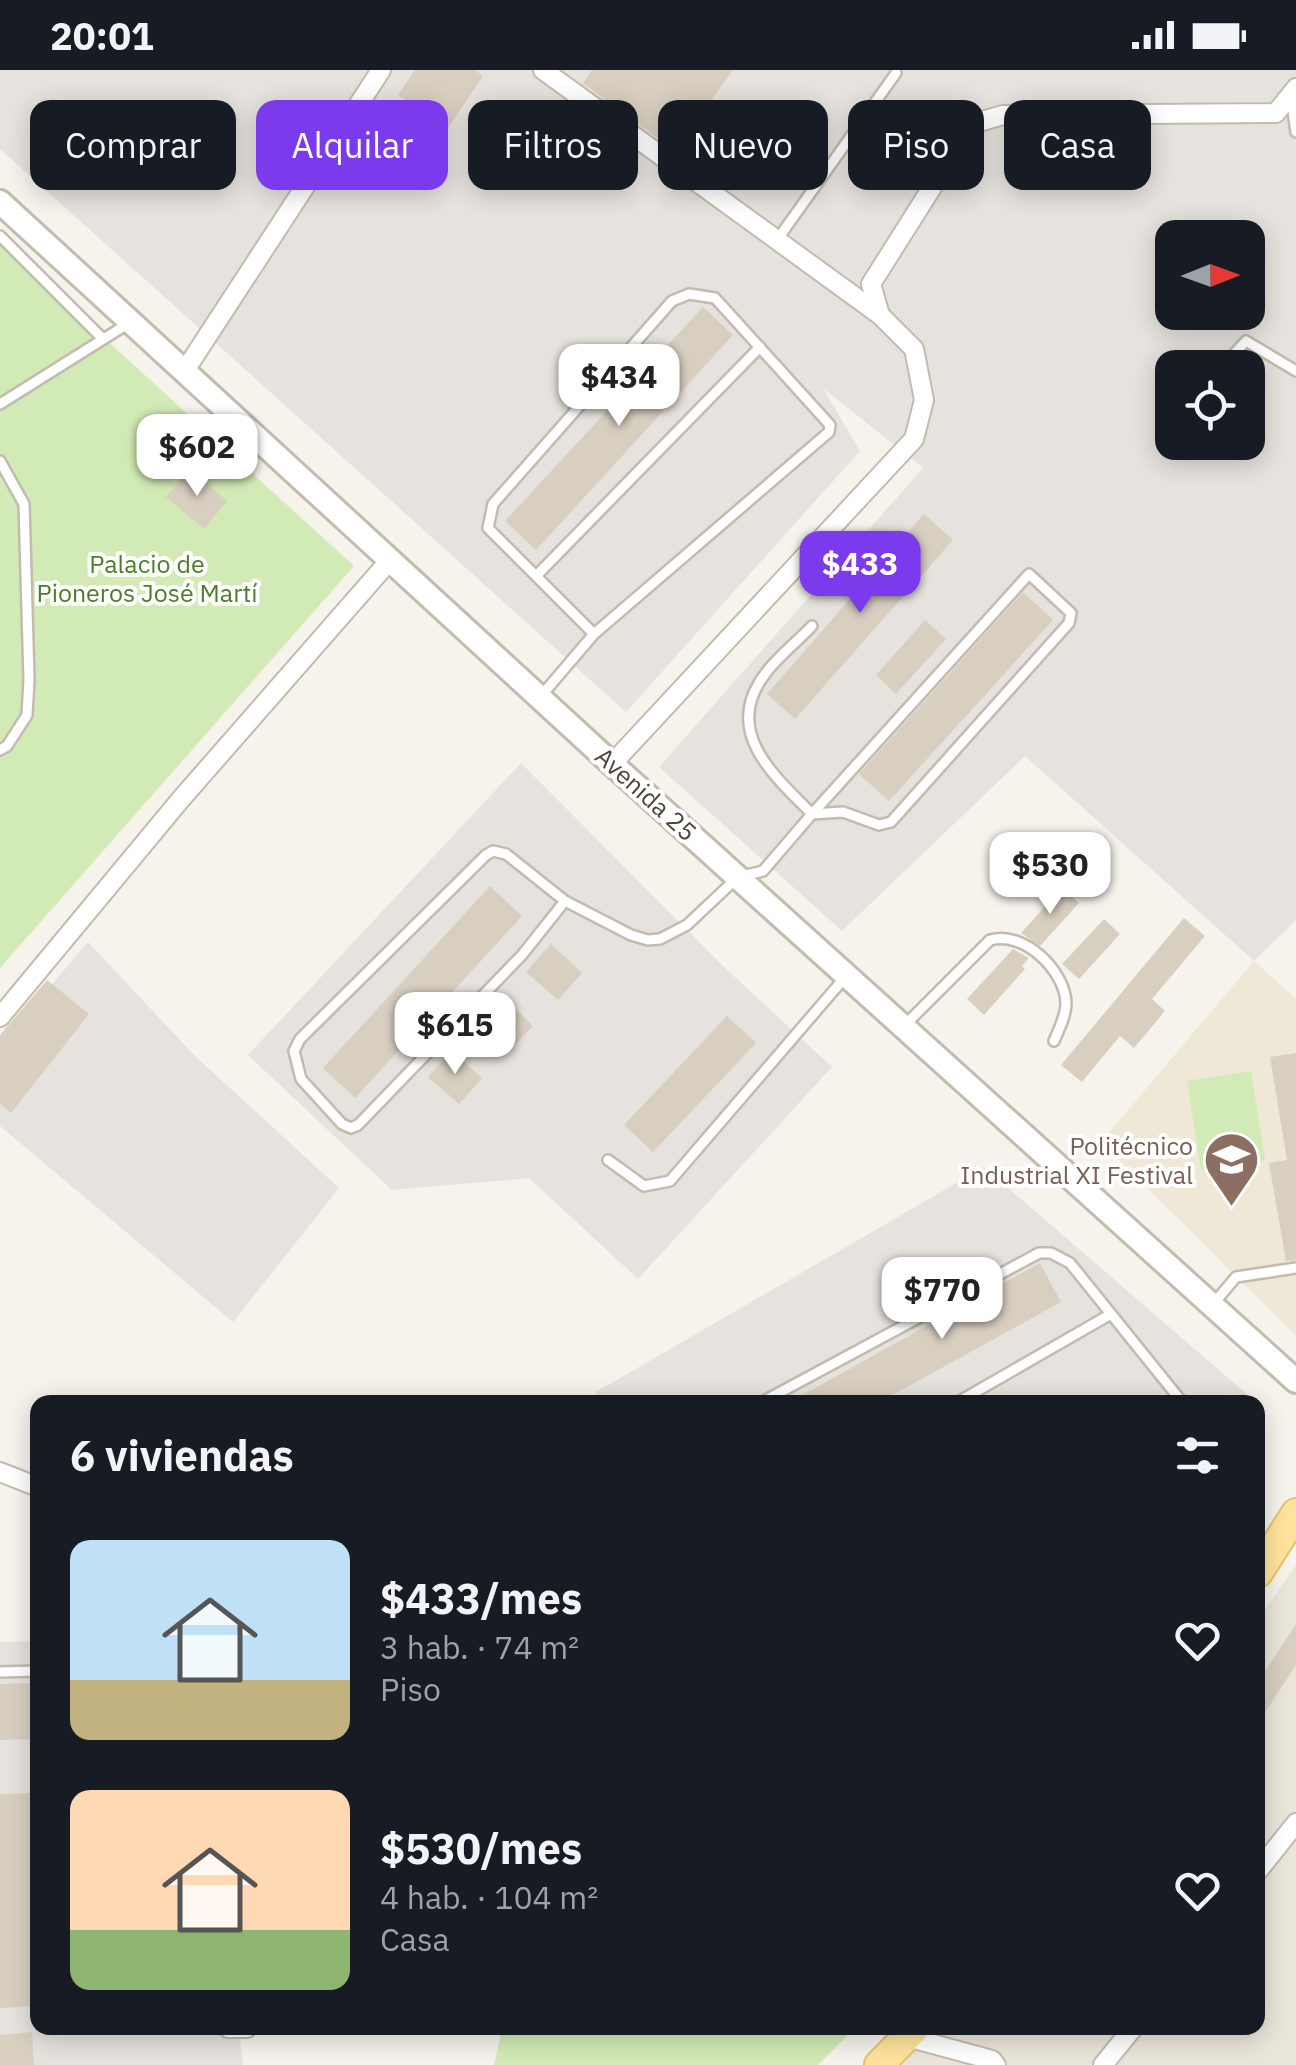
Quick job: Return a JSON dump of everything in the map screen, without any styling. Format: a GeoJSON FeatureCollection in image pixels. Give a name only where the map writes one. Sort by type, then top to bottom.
{"type":"FeatureCollection","features":[{"type":"Feature","properties":{"kind":"main road"},"geometry":{"type":"LineString","coordinates":[[1265,1562],[1296,1513]]}},
{"type":"Feature","properties":{"kind":"main road"},"geometry":{"type":"LineString","coordinates":[[879,2065],[908,2035]]}},
{"type":"Feature","properties":{"kind":"street"},"geometry":{"type":"LineString","coordinates":[[184,372],[381,70]]}},
{"type":"Feature","properties":{"kind":"street"},"geometry":{"type":"LineString","coordinates":[[543,70],[880,315],[914,349],[924,400],[914,439],[612,764]]}},
{"type":"Feature","properties":{"kind":"street"},"geometry":{"type":"LineString","coordinates":[[880,315],[871,284],[972,124],[1003,115],[1276,113],[1294,92]]}},
{"type":"Feature","properties":{"kind":"street","name":"Avenida 25"},"geometry":{"type":"LineString","coordinates":[[0,202],[612,764],[1296,1381]]}},
{"type":"Feature","properties":{"kind":"street"},"geometry":{"type":"LineString","coordinates":[[0,1017],[180,799],[390,560]]}},
{"type":"Feature","properties":{"kind":"street"},"geometry":{"type":"LineString","coordinates":[[0,1472],[30,1485]]}},
{"type":"Feature","properties":{"kind":"street"},"geometry":{"type":"LineString","coordinates":[[1265,1862],[1296,1822]]}},
{"type":"Feature","properties":{"kind":"street"},"geometry":{"type":"LineString","coordinates":[[920,2035],[992,2060],[996,2065]]}},
{"type":"Feature","properties":{"kind":"street"},"geometry":{"type":"LineString","coordinates":[[1103,2065],[1127,2035]]}},
{"type":"Feature","properties":{"kind":"lane"},"geometry":{"type":"LineString","coordinates":[[777,240],[896,74]]}},
{"type":"Feature","properties":{"kind":"lane"},"geometry":{"type":"LineString","coordinates":[[1294,92],[1296,132]]}},
{"type":"Feature","properties":{"kind":"lane"},"geometry":{"type":"LineString","coordinates":[[0,236],[103,340]]}},
{"type":"Feature","properties":{"kind":"lane"},"geometry":{"type":"LineString","coordinates":[[540,698],[594,634],[829,432],[830,426],[715,298],[689,294],[672,301],[493,504],[488,528],[594,634]]}},
{"type":"Feature","properties":{"kind":"lane"},"geometry":{"type":"LineString","coordinates":[[0,404],[131,322]]}},
{"type":"Feature","properties":{"kind":"lane"},"geometry":{"type":"LineString","coordinates":[[1238,350],[1246,341],[1261,350]]}},
{"type":"Feature","properties":{"kind":"lane"},"geometry":{"type":"LineString","coordinates":[[536,576],[760,348]]}},
{"type":"Feature","properties":{"kind":"lane"},"geometry":{"type":"LineString","coordinates":[[1265,352],[1296,371]]}},
{"type":"Feature","properties":{"kind":"lane"},"geometry":{"type":"LineString","coordinates":[[0,461],[24,504],[29,679],[27,715],[8,746],[0,750]]}},
{"type":"Feature","properties":{"kind":"lane"},"geometry":{"type":"LineString","coordinates":[[565,900],[522,955],[358,1125],[351,1128],[342,1124],[301,1079],[294,1051],[300,1040],[492,851],[506,854],[565,900],[631,935],[660,939],[688,925],[738,877],[763,871],[812,814],[1029,574],[1071,613],[1069,623],[891,822],[879,825],[844,812],[812,814]]}},
{"type":"Feature","properties":{"kind":"lane"},"geometry":{"type":"LineString","coordinates":[[812,626],[758,684],[751,709],[751,737],[762,761],[812,814]]}},
{"type":"Feature","properties":{"kind":"lane"},"geometry":{"type":"LineString","coordinates":[[904,1027],[990,940],[1002,936],[1021,942],[1049,965],[1061,983],[1066,1003],[1054,1041]]}},
{"type":"Feature","properties":{"kind":"lane"},"geometry":{"type":"LineString","coordinates":[[608,1160],[644,1186],[670,1181],[846,976]]}},
{"type":"Feature","properties":{"kind":"lane"},"geometry":{"type":"LineString","coordinates":[[775,1395],[1038,1253],[1052,1253],[1070,1264],[1176,1395]]}},
{"type":"Feature","properties":{"kind":"lane"},"geometry":{"type":"LineString","coordinates":[[1212,1305],[1236,1277],[1296,1268]]}},
{"type":"Feature","properties":{"kind":"lane"},"geometry":{"type":"LineString","coordinates":[[970,1395],[1111,1314]]}},
{"type":"Feature","properties":{"kind":"lane"},"geometry":{"type":"LineString","coordinates":[[0,1672],[30,1671]]}},
{"type":"Feature","properties":{"kind":"shaded area"},"geometry":{"type":"Polygon","coordinates":[[[0,70],[1296,70],[1296,920],[1254,961],[1025,756],[842,931],[659,767],[923,468],[823,388],[860,451],[626,712],[46,190],[236,190],[236,100],[30,100],[30,176],[0,149],[0,70]]]}},
{"type":"Feature","properties":{"kind":"shaded area"},"geometry":{"type":"Polygon","coordinates":[[[521,763],[723,966],[832,1067],[638,1279],[529,1178],[392,1190],[248,1055],[521,763]]]}},
{"type":"Feature","properties":{"kind":"shaded area"},"geometry":{"type":"Polygon","coordinates":[[[88,942],[195,1056],[339,1188],[233,1322],[0,1126],[0,1045],[88,942]]]}},
{"type":"Feature","properties":{"kind":"shaded area","name":"Politécnico Industrial XI Festival"},"geometry":{"type":"Polygon","coordinates":[[[1254,961],[1296,999],[1296,1336],[1101,1142],[1254,961]]]}},
{"type":"Feature","properties":{"kind":"shaded area"},"geometry":{"type":"Polygon","coordinates":[[[984,1167],[1248,1395],[598,1395],[596,1392],[984,1167]]]}},
{"type":"Feature","properties":{"kind":"shaded area"},"geometry":{"type":"Polygon","coordinates":[[[1296,1565],[1296,2065],[902,2065],[929,2035],[1265,2035],[1265,1610],[1296,1565]]]}},
{"type":"Feature","properties":{"kind":"shaded area"},"geometry":{"type":"Polygon","coordinates":[[[30,1641],[30,2035],[240,2035],[243,2065],[0,2065],[0,1642],[30,1641]]]}},
{"type":"Feature","properties":{"kind":"green space","name":"Palacio de Pioneros José Martí"},"geometry":{"type":"Polygon","coordinates":[[[0,243],[354,566],[0,968],[0,243]]]}},
{"type":"Feature","properties":{"kind":"green space"},"geometry":{"type":"Polygon","coordinates":[[[1251,1071],[1265,1160],[1201,1170],[1187,1081],[1251,1071]]]}},
{"type":"Feature","properties":{"kind":"green space"},"geometry":{"type":"Polygon","coordinates":[[[501,2035],[848,2035],[818,2065],[494,2065],[501,2035]]]}},
{"type":"Feature","properties":{"kind":"building"},"geometry":{"type":"Polygon","coordinates":[[[415,70],[475,70],[483,76],[448,128],[448,100],[406,100],[398,95],[415,70]]]}},
{"type":"Feature","properties":{"kind":"building"},"geometry":{"type":"Polygon","coordinates":[[[592,70],[733,70],[711,100],[658,100],[658,138],[638,123],[638,100],[606,100],[583,83],[592,70]]]}},
{"type":"Feature","properties":{"kind":"building"},"geometry":{"type":"Polygon","coordinates":[[[703,307],[733,335],[536,550],[505,521],[703,307]]]}},
{"type":"Feature","properties":{"kind":"building"},"geometry":{"type":"Polygon","coordinates":[[[190,469],[227,501],[204,529],[166,497],[190,469]]]}},
{"type":"Feature","properties":{"kind":"building"},"geometry":{"type":"Polygon","coordinates":[[[924,514],[953,540],[795,719],[767,694],[924,514]]]}},
{"type":"Feature","properties":{"kind":"building"},"geometry":{"type":"Polygon","coordinates":[[[1023,592],[1053,620],[889,801],[859,774],[1023,592]]]}},
{"type":"Feature","properties":{"kind":"building"},"geometry":{"type":"Polygon","coordinates":[[[925,620],[946,639],[896,694],[876,675],[925,620]]]}},
{"type":"Feature","properties":{"kind":"building"},"geometry":{"type":"Polygon","coordinates":[[[490,886],[522,916],[355,1098],[323,1068],[490,886]]]}},
{"type":"Feature","properties":{"kind":"building"},"geometry":{"type":"Polygon","coordinates":[[[1062,888],[1079,903],[1040,946],[1021,933],[1062,888]]]}},
{"type":"Feature","properties":{"kind":"building"},"geometry":{"type":"Polygon","coordinates":[[[1184,918],[1205,936],[1152,999],[1165,1011],[1134,1048],[1120,1036],[1082,1082],[1061,1065],[1184,918]]]}},
{"type":"Feature","properties":{"kind":"building"},"geometry":{"type":"Polygon","coordinates":[[[1104,919],[1120,934],[1079,979],[1062,964],[1104,919]]]}},
{"type":"Feature","properties":{"kind":"building"},"geometry":{"type":"Polygon","coordinates":[[[551,944],[582,973],[558,1000],[526,972],[551,944]]]}},
{"type":"Feature","properties":{"kind":"building"},"geometry":{"type":"Polygon","coordinates":[[[1013,949],[1029,958],[1022,966],[1025,969],[984,1015],[967,999],[1013,949]]]}},
{"type":"Feature","properties":{"kind":"building"},"geometry":{"type":"Polygon","coordinates":[[[47,980],[89,1014],[11,1113],[0,1104],[0,1035],[47,980]]]}},
{"type":"Feature","properties":{"kind":"building"},"geometry":{"type":"Polygon","coordinates":[[[503,996],[533,1026],[507,1053],[476,1024],[503,996]]]}},
{"type":"Feature","properties":{"kind":"building"},"geometry":{"type":"Polygon","coordinates":[[[727,1016],[756,1043],[653,1152],[624,1125],[727,1016]]]}},
{"type":"Feature","properties":{"kind":"building"},"geometry":{"type":"Polygon","coordinates":[[[452,1051],[482,1078],[459,1104],[428,1077],[452,1051]]]}},
{"type":"Feature","properties":{"kind":"building"},"geometry":{"type":"Polygon","coordinates":[[[1296,1053],[1296,1260],[1286,1261],[1269,1163],[1287,1160],[1270,1057],[1296,1053]]]}},
{"type":"Feature","properties":{"kind":"building"},"geometry":{"type":"Polygon","coordinates":[[[1040,1263],[1061,1302],[893,1395],[803,1395],[1040,1263]]]}},
{"type":"Feature","properties":{"kind":"building"},"geometry":{"type":"Polygon","coordinates":[[[1296,1624],[1296,1665],[1265,1712],[1265,1671],[1296,1624]]]}},
{"type":"Feature","properties":{"kind":"building"},"geometry":{"type":"Polygon","coordinates":[[[30,1683],[30,1739],[0,1740],[0,1684],[30,1683]]]}},
{"type":"Feature","properties":{"kind":"building"},"geometry":{"type":"Polygon","coordinates":[[[30,1793],[30,2006],[0,2008],[0,1794],[30,1793]]]}},
{"type":"Feature","properties":{"kind":"building"},"geometry":{"type":"Polygon","coordinates":[[[30,2032],[34,2065],[0,2065],[0,2035],[30,2032]]]}},
{"type":"Feature","properties":{"kind":"place","name":"Politécnico Industrial XI Festival"},"geometry":{"type":"Point","coordinates":[1232,1209]}}]}
